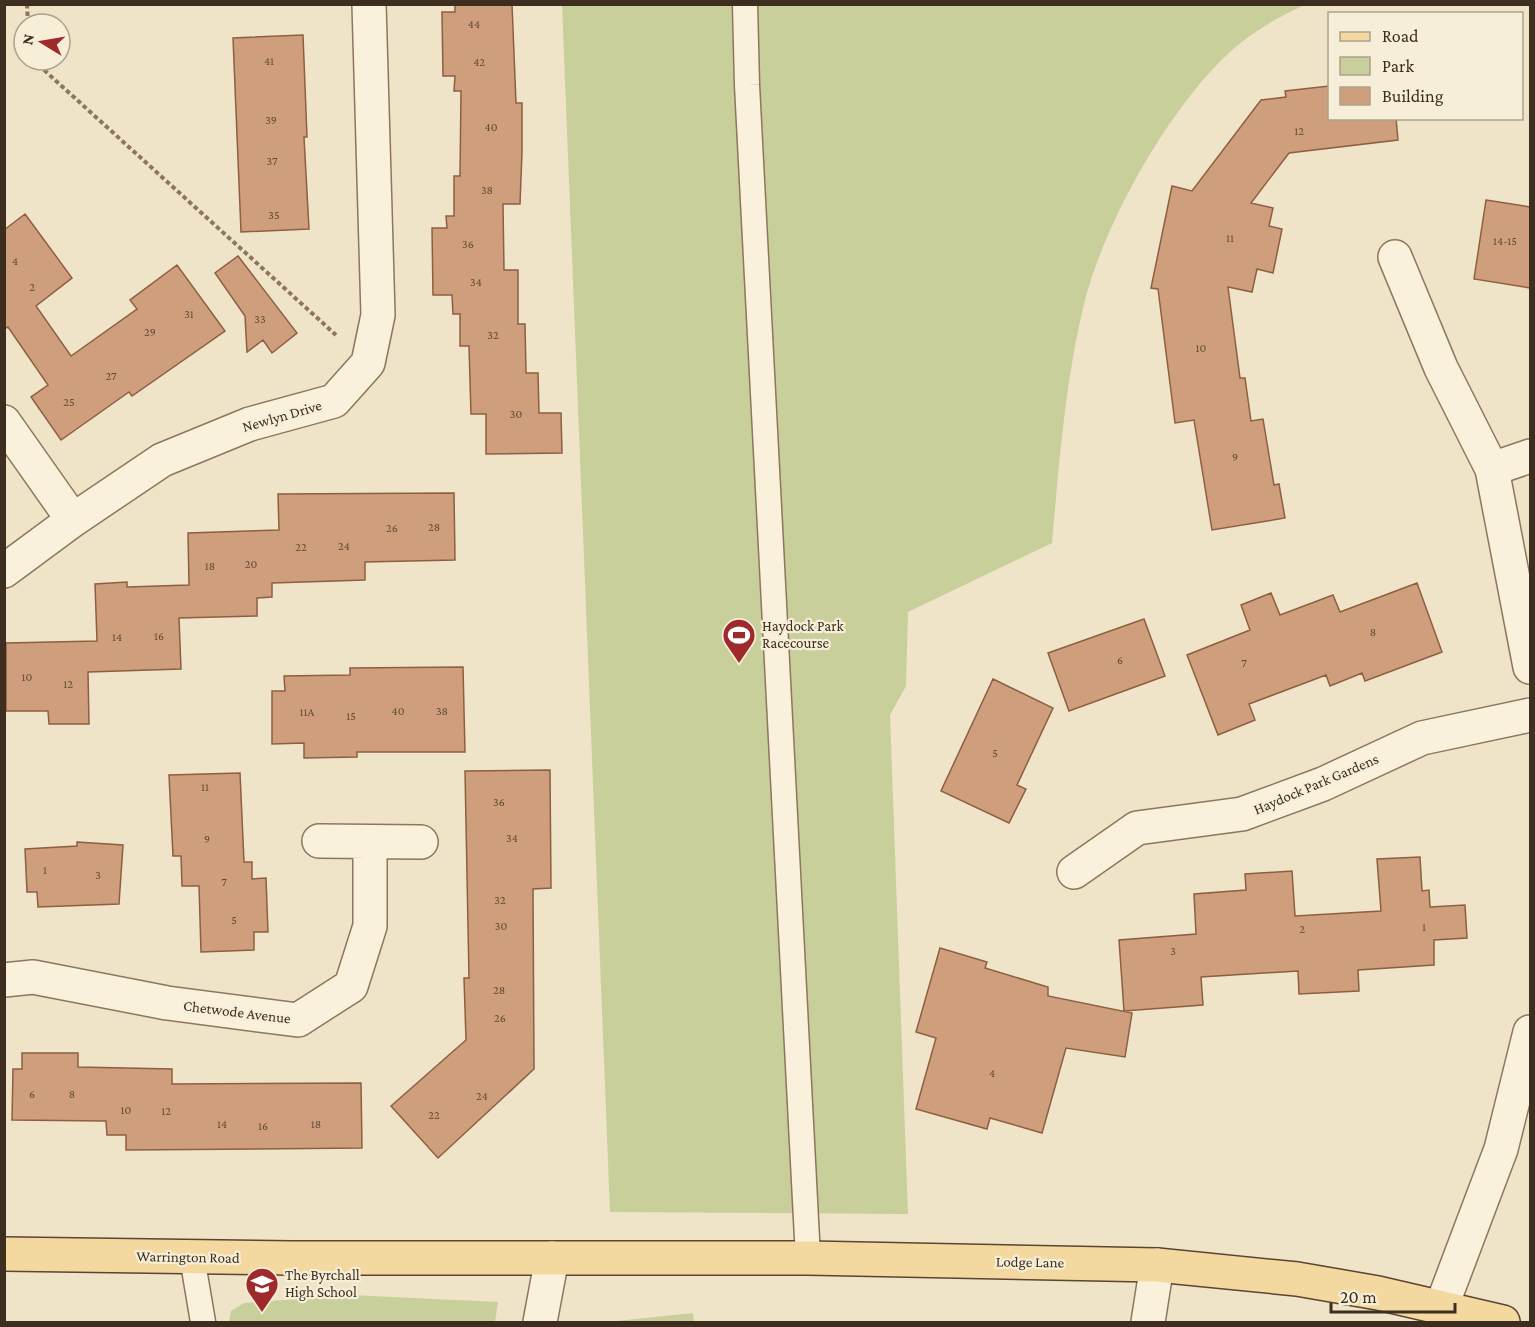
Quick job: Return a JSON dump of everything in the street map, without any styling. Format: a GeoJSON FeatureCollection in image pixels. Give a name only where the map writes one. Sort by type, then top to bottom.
{"type":"FeatureCollection","features":[{"type":"Feature","properties":{"kind":"main road","name":"Warrington Road"},"geometry":{"type":"LineString","coordinates":[[4,1254],[552,1258]]}},
{"type":"Feature","properties":{"kind":"main road","name":"Lodge Lane"},"geometry":{"type":"LineString","coordinates":[[552,1258],[808,1258],[1157,1265],[1297,1279],[1378,1293],[1503,1323]]}},
{"type":"Feature","properties":{"kind":"street"},"geometry":{"type":"LineString","coordinates":[[368,363],[378,315],[369,4]]}},
{"type":"Feature","properties":{"kind":"street"},"geometry":{"type":"LineString","coordinates":[[1395,257],[1441,368],[1492,469],[1530,666]]}},
{"type":"Feature","properties":{"kind":"street","name":"Newlyn Drive"},"geometry":{"type":"LineString","coordinates":[[4,571],[73,520],[162,460],[250,424],[334,401],[368,363]]}},
{"type":"Feature","properties":{"kind":"street"},"geometry":{"type":"LineString","coordinates":[[4,423],[73,520]]}},
{"type":"Feature","properties":{"kind":"street"},"geometry":{"type":"LineString","coordinates":[[1492,469],[1530,456]]}},
{"type":"Feature","properties":{"kind":"street","name":"Haydock Park Gardens"},"geometry":{"type":"LineString","coordinates":[[1074,872],[1137,828],[1242,814],[1323,784],[1422,738],[1530,715]]}},
{"type":"Feature","properties":{"kind":"street"},"geometry":{"type":"LineString","coordinates":[[319,841],[421,842]]}},
{"type":"Feature","properties":{"kind":"street","name":"Chetwode Avenue"},"geometry":{"type":"LineString","coordinates":[[4,980],[33,977],[167,1003],[298,1020],[351,986],[370,926],[370,842]]}},
{"type":"Feature","properties":{"kind":"street"},"geometry":{"type":"LineString","coordinates":[[1441,1308],[1501,1149],[1530,1032]]}},
{"type":"Feature","properties":{"kind":"street"},"geometry":{"type":"LineString","coordinates":[[540,1323],[552,1258]]}},
{"type":"Feature","properties":{"kind":"street"},"geometry":{"type":"LineString","coordinates":[[1148,1323],[1157,1265]]}},
{"type":"Feature","properties":{"kind":"lane"},"geometry":{"type":"LineString","coordinates":[[745,4],[749,133],[808,1258]]}},
{"type":"Feature","properties":{"kind":"lane"},"geometry":{"type":"LineString","coordinates":[[192,1257],[203,1323]]}},
{"type":"Feature","properties":{"kind":"path"},"geometry":{"type":"LineString","coordinates":[[46,72],[368,363]]}},
{"type":"Feature","properties":{"kind":"green space","name":"Haydock Park Racecourse"},"geometry":{"type":"Polygon","coordinates":[[[562,5],[1304,5],[1248,37],[1208,75],[1163,134],[1123,203],[1094,272],[1077,333],[1063,423],[1052,543],[908,612],[906,686],[890,715],[908,1214],[610,1212],[562,5]]]}},
{"type":"Feature","properties":{"kind":"green space"},"geometry":{"type":"Polygon","coordinates":[[[351,1295],[498,1302],[495,1322],[229,1322],[231,1311],[244,1303],[351,1295]]]}},
{"type":"Feature","properties":{"kind":"green space"},"geometry":{"type":"Polygon","coordinates":[[[693,1313],[694,1322],[607,1322],[693,1313]]]}},
{"type":"Feature","properties":{"kind":"building"},"geometry":{"type":"Polygon","coordinates":[[[455,4],[512,4],[516,103],[522,103],[522,152],[520,204],[503,204],[504,270],[518,270],[518,324],[525,324],[526,373],[538,373],[539,413],[561,413],[562,453],[486,454],[486,414],[471,414],[469,346],[460,346],[460,314],[453,314],[452,295],[433,295],[432,228],[447,228],[446,216],[454,216],[454,176],[460,176],[461,91],[454,91],[455,76],[443,76],[442,12],[455,12],[455,4]]]}},
{"type":"Feature","properties":{"kind":"building"},"geometry":{"type":"Polygon","coordinates":[[[303,35],[307,137],[304,137],[309,229],[241,232],[233,38],[303,35]]]}},
{"type":"Feature","properties":{"kind":"building"},"geometry":{"type":"Polygon","coordinates":[[[1328,86],[1328,120],[1396,120],[1398,140],[1289,153],[1251,203],[1273,208],[1269,226],[1282,229],[1273,273],[1257,269],[1252,292],[1228,287],[1240,378],[1245,378],[1251,421],[1263,419],[1274,485],[1279,484],[1285,518],[1212,530],[1194,420],[1175,423],[1158,289],[1151,288],[1172,186],[1192,191],[1261,100],[1286,97],[1285,91],[1328,86]]]}},
{"type":"Feature","properties":{"kind":"building"},"geometry":{"type":"Polygon","coordinates":[[[1486,200],[1530,207],[1530,288],[1474,279],[1486,200]]]}},
{"type":"Feature","properties":{"kind":"building"},"geometry":{"type":"Polygon","coordinates":[[[25,214],[72,278],[36,306],[71,356],[137,309],[130,300],[177,265],[225,331],[132,396],[129,392],[61,440],[31,397],[48,385],[8,327],[4,329],[4,230],[25,214]]]}},
{"type":"Feature","properties":{"kind":"building"},"geometry":{"type":"Polygon","coordinates":[[[238,256],[297,333],[272,353],[263,340],[247,352],[245,316],[215,273],[238,256]]]}},
{"type":"Feature","properties":{"kind":"building"},"geometry":{"type":"Polygon","coordinates":[[[454,493],[455,560],[365,562],[365,580],[272,583],[272,597],[257,598],[257,616],[179,618],[181,669],[88,672],[89,724],[49,724],[48,711],[6,711],[6,643],[97,641],[95,584],[127,582],[127,587],[189,585],[188,533],[279,530],[278,494],[454,493]]]}},
{"type":"Feature","properties":{"kind":"building"},"geometry":{"type":"Polygon","coordinates":[[[1417,583],[1442,652],[1365,681],[1362,673],[1330,686],[1326,675],[1249,704],[1255,720],[1218,735],[1187,655],[1250,630],[1241,605],[1271,593],[1280,615],[1333,595],[1340,612],[1417,583]]]}},
{"type":"Feature","properties":{"kind":"building"},"geometry":{"type":"Polygon","coordinates":[[[1144,619],[1165,676],[1069,711],[1048,653],[1144,619]]]}},
{"type":"Feature","properties":{"kind":"building"},"geometry":{"type":"Polygon","coordinates":[[[463,667],[465,752],[357,752],[357,757],[304,758],[304,743],[272,744],[272,691],[285,691],[284,676],[350,675],[350,668],[463,667]]]}},
{"type":"Feature","properties":{"kind":"building"},"geometry":{"type":"Polygon","coordinates":[[[993,679],[1053,708],[1017,785],[1026,789],[1009,823],[941,791],[993,679]]]}},
{"type":"Feature","properties":{"kind":"building"},"geometry":{"type":"Polygon","coordinates":[[[550,770],[551,888],[533,889],[534,1069],[438,1158],[391,1106],[466,1040],[464,978],[469,978],[465,771],[550,770]]]}},
{"type":"Feature","properties":{"kind":"building"},"geometry":{"type":"Polygon","coordinates":[[[240,773],[244,862],[252,862],[252,879],[266,878],[268,932],[254,932],[254,950],[201,952],[199,886],[182,886],[181,856],[173,856],[169,775],[240,773]]]}},
{"type":"Feature","properties":{"kind":"building"},"geometry":{"type":"Polygon","coordinates":[[[77,842],[123,845],[119,904],[38,907],[37,892],[27,892],[25,849],[77,846],[77,842]]]}},
{"type":"Feature","properties":{"kind":"building"},"geometry":{"type":"Polygon","coordinates":[[[1420,857],[1422,891],[1429,890],[1430,907],[1465,905],[1467,938],[1434,940],[1434,965],[1358,970],[1359,991],[1299,994],[1298,971],[1201,977],[1203,1005],[1124,1011],[1119,940],[1196,934],[1194,894],[1246,890],[1245,874],[1292,871],[1295,916],[1381,911],[1377,859],[1420,857]]]}},
{"type":"Feature","properties":{"kind":"building"},"geometry":{"type":"Polygon","coordinates":[[[940,948],[987,962],[985,968],[1048,987],[1048,996],[1132,1013],[1125,1057],[1066,1048],[1042,1133],[990,1118],[987,1129],[916,1109],[936,1038],[916,1032],[940,948]]]}},
{"type":"Feature","properties":{"kind":"building"},"geometry":{"type":"Polygon","coordinates":[[[22,1053],[78,1053],[78,1067],[172,1069],[172,1084],[361,1083],[362,1148],[126,1150],[126,1135],[107,1135],[106,1121],[12,1120],[13,1069],[22,1069],[22,1053]]]}},
{"type":"Feature","properties":{"kind":"place","name":"Haydock Park Racecourse"},"geometry":{"type":"Point","coordinates":[739,664]}},
{"type":"Feature","properties":{"kind":"place","name":"The Byrchall High School"},"geometry":{"type":"Point","coordinates":[262,1313]}}]}
